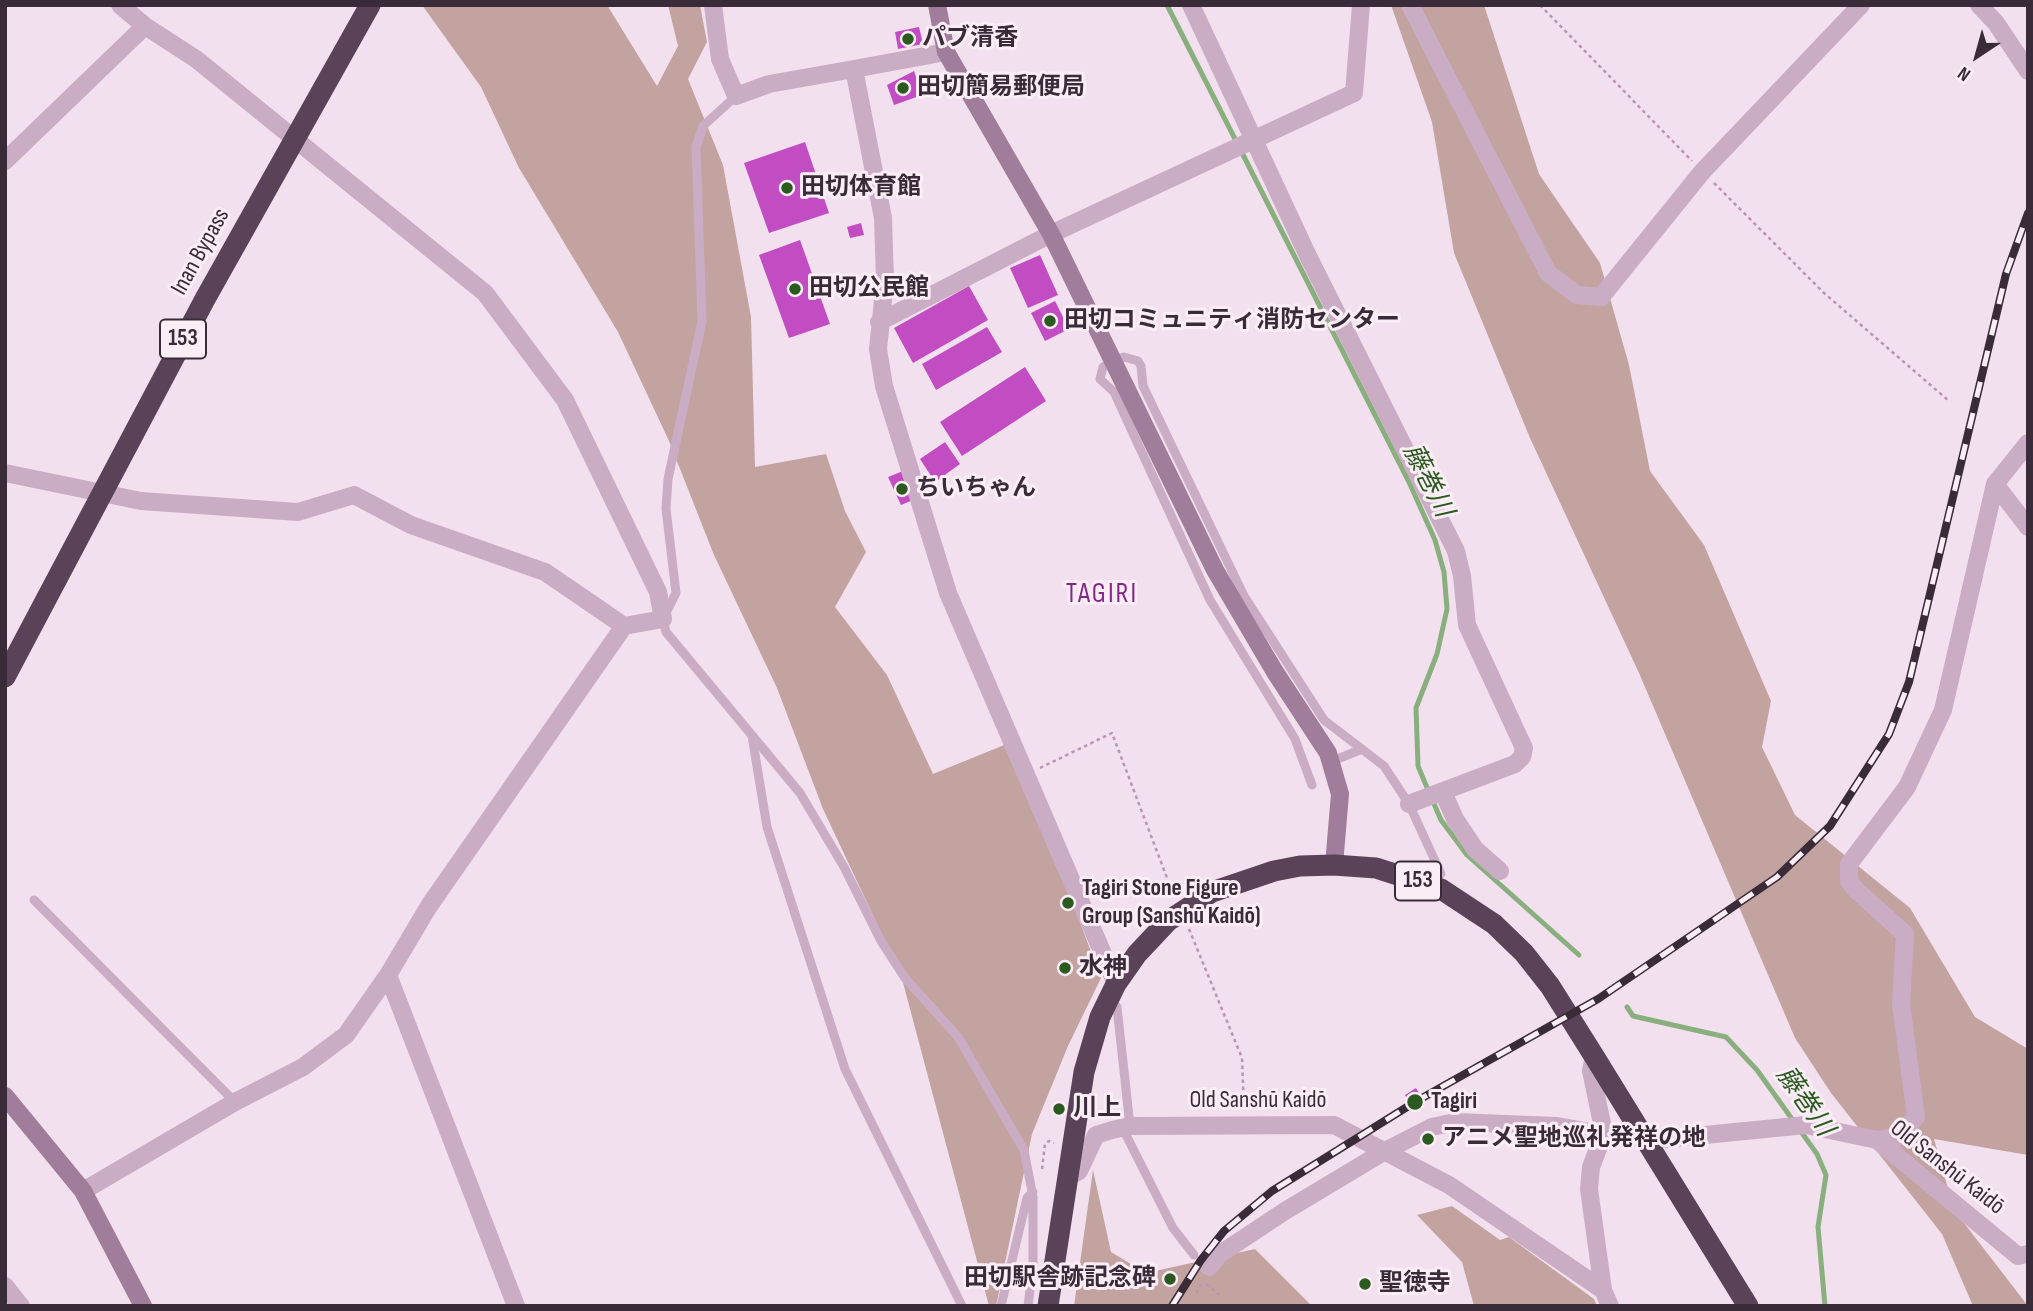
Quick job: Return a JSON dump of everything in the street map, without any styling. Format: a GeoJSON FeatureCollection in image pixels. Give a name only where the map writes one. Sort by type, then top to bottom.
{"type":"FeatureCollection","features":[{"type":"Feature","properties":{"kind":"highway","name":"Inan Bypass"},"geometry":{"type":"LineString","coordinates":[[5,677],[205,299],[370,5]]}},
{"type":"Feature","properties":{"kind":"highway","name":"153"},"geometry":{"type":"LineString","coordinates":[[1048,1306],[1084,1072],[1100,1017],[1113,991],[1138,954],[1168,921],[1212,891],[1274,871],[1300,866],[1334,865],[1399,874],[1441,889],[1483,916],[1524,953],[1550,986],[1748,1306]]}},
{"type":"Feature","properties":{"kind":"street"},"geometry":{"type":"LineString","coordinates":[[5,473],[141,501],[298,512],[354,495],[411,525],[545,572],[624,626],[663,619],[658,592],[565,400],[485,293],[197,60],[145,26],[120,5]]}},
{"type":"Feature","properties":{"kind":"street"},"geometry":{"type":"LineString","coordinates":[[713,5],[720,59],[736,96],[769,84],[946,52]]}},
{"type":"Feature","properties":{"kind":"street"},"geometry":{"type":"LineString","coordinates":[[937,5],[946,52],[1051,234],[1215,570],[1275,672],[1328,752],[1340,794],[1334,865]]}},
{"type":"Feature","properties":{"kind":"street"},"geometry":{"type":"LineString","coordinates":[[1191,5],[1308,256],[1456,551],[1467,625],[1524,748],[1522,757],[1515,764],[1414,802]]}},
{"type":"Feature","properties":{"kind":"street"},"geometry":{"type":"LineString","coordinates":[[878,322],[1051,234],[1354,93],[1361,5]]}},
{"type":"Feature","properties":{"kind":"street"},"geometry":{"type":"LineString","coordinates":[[1410,5],[1548,273],[1577,295],[1601,297],[1702,172],[1861,5]]}},
{"type":"Feature","properties":{"kind":"street"},"geometry":{"type":"LineString","coordinates":[[1979,5],[1996,23],[2028,71]]}},
{"type":"Feature","properties":{"kind":"street"},"geometry":{"type":"LineString","coordinates":[[5,161],[145,26]]}},
{"type":"Feature","properties":{"kind":"street"},"geometry":{"type":"LineString","coordinates":[[854,69],[883,218],[885,281],[878,322],[878,349],[884,386],[948,593],[1028,774],[1113,991]]}},
{"type":"Feature","properties":{"kind":"street"},"geometry":{"type":"LineString","coordinates":[[1877,1140],[1897,1137],[1916,1117],[1901,1004],[1905,934],[1856,890],[1849,881],[1849,864],[1907,787],[1943,710],[1996,484],[2028,443]]}},
{"type":"Feature","properties":{"kind":"street"},"geometry":{"type":"LineString","coordinates":[[1996,484],[2028,527]]}},
{"type":"Feature","properties":{"kind":"street"},"geometry":{"type":"LineString","coordinates":[[83,1191],[235,1102],[303,1067],[346,1035],[388,975],[429,906],[624,626]]}},
{"type":"Feature","properties":{"kind":"street"},"geometry":{"type":"LineString","coordinates":[[1441,792],[1455,820],[1475,849],[1500,871]]}},
{"type":"Feature","properties":{"kind":"street"},"geometry":{"type":"LineString","coordinates":[[388,975],[516,1306]]}},
{"type":"Feature","properties":{"kind":"street"},"geometry":{"type":"LineString","coordinates":[[1594,1056],[1591,1071],[1604,1133],[1591,1167],[1589,1189],[1606,1298]]}},
{"type":"Feature","properties":{"kind":"street"},"geometry":{"type":"LineString","coordinates":[[5,1096],[83,1191],[144,1306]]}},
{"type":"Feature","properties":{"kind":"street"},"geometry":{"type":"LineString","coordinates":[[1206,1275],[1220,1254],[1274,1218],[1385,1151],[1432,1127],[1455,1122],[1557,1126],[1630,1139]]}},
{"type":"Feature","properties":{"kind":"street","name":"Old Sanshū Kaidō"},"geometry":{"type":"LineString","coordinates":[[1067,1178],[1079,1171],[1096,1135],[1126,1127],[1334,1125],[1449,1185],[1606,1298]]}},
{"type":"Feature","properties":{"kind":"street","name":"Old Sanshū Kaidō"},"geometry":{"type":"LineString","coordinates":[[1664,1139],[1806,1125],[1877,1140],[2018,1256],[2028,1254]]}},
{"type":"Feature","properties":{"kind":"street"},"geometry":{"type":"LineString","coordinates":[[5,1286],[21,1306]]}},
{"type":"Feature","properties":{"kind":"lane"},"geometry":{"type":"LineString","coordinates":[[736,96],[703,126],[696,147],[702,321],[668,480],[666,509],[676,593],[663,619],[666,632],[752,732],[800,793],[905,978],[958,1037],[1024,1150],[1032,1192],[1033,1266],[1028,1306]]}},
{"type":"Feature","properties":{"kind":"lane"},"geometry":{"type":"LineString","coordinates":[[1312,785],[1314,770],[1210,600],[1114,392],[1100,379],[1103,367],[1114,361],[1124,357],[1138,361],[1143,386],[1244,596],[1324,720],[1384,766],[1414,802],[1441,874]]}},
{"type":"Feature","properties":{"kind":"lane"},"geometry":{"type":"LineString","coordinates":[[752,732],[767,827],[845,1069],[962,1306]]}},
{"type":"Feature","properties":{"kind":"lane"},"geometry":{"type":"LineString","coordinates":[[1340,758],[1362,748]]}},
{"type":"Feature","properties":{"kind":"lane"},"geometry":{"type":"LineString","coordinates":[[34,900],[235,1102]]}},
{"type":"Feature","properties":{"kind":"lane"},"geometry":{"type":"LineString","coordinates":[[1113,991],[1117,1007],[1126,1127],[1173,1228],[1194,1255]]}},
{"type":"Feature","properties":{"kind":"lane"},"geometry":{"type":"LineString","coordinates":[[1001,1306],[1027,1198],[1032,1192]]}},
{"type":"Feature","properties":{"kind":"path"},"geometry":{"type":"LineString","coordinates":[[1540,5],[1824,293],[1949,401]]}},
{"type":"Feature","properties":{"kind":"path"},"geometry":{"type":"LineString","coordinates":[[1028,774],[1112,733],[1172,891]]}},
{"type":"Feature","properties":{"kind":"path"},"geometry":{"type":"LineString","coordinates":[[1188,926],[1242,1058],[1244,1126]]}},
{"type":"Feature","properties":{"kind":"path"},"geometry":{"type":"LineString","coordinates":[[1032,1192],[1042,1175],[1043,1150],[1049,1141],[1055,1144],[1055,1151]]}},
{"type":"Feature","properties":{"kind":"path"},"geometry":{"type":"LineString","coordinates":[[1206,1275],[1219,1294]]}},
{"type":"Feature","properties":{"kind":"shaded area"},"geometry":{"type":"Polygon","coordinates":[[[422,5],[607,5],[657,86],[678,46],[668,5],[700,5],[707,42],[688,79],[723,165],[751,317],[755,467],[826,454],[845,511],[866,552],[835,607],[887,675],[933,774],[1004,745],[1054,854],[1101,978],[1068,1046],[1032,1134],[996,1306],[989,1306],[901,975],[823,809],[777,688],[714,555],[669,441],[618,332],[519,168],[481,87],[422,5]]]}},
{"type":"Feature","properties":{"kind":"shaded area"},"geometry":{"type":"Polygon","coordinates":[[[1391,5],[1484,5],[1539,174],[1600,263],[1629,365],[1650,471],[1704,545],[1771,701],[1762,747],[1795,815],[1910,908],[1975,1017],[2028,1049],[2028,1155],[1934,1139],[1954,1210],[2028,1306],[1973,1306],[1942,1234],[1831,1093],[1795,1038],[1639,673],[1530,438],[1454,253],[1432,122],[1391,5]]]}},
{"type":"Feature","properties":{"kind":"shaded area"},"geometry":{"type":"Polygon","coordinates":[[[1093,1170],[1111,1252],[1146,1273],[1255,1249],[1312,1306],[1074,1306],[1093,1170]]]}},
{"type":"Feature","properties":{"kind":"shaded area"},"geometry":{"type":"Polygon","coordinates":[[[1452,1206],[1500,1240],[1509,1237],[1594,1299],[1597,1306],[1474,1306],[1462,1262],[1417,1215],[1452,1206]]]}},
{"type":"Feature","properties":{"kind":"building"},"geometry":{"type":"Polygon","coordinates":[[[919,27],[923,44],[898,49],[895,32],[919,27]]]}},
{"type":"Feature","properties":{"kind":"building"},"geometry":{"type":"Polygon","coordinates":[[[914,71],[922,95],[894,105],[887,85],[914,71]]]}},
{"type":"Feature","properties":{"kind":"building","name":"田切体育館"},"geometry":{"type":"Polygon","coordinates":[[[805,142],[829,213],[769,233],[744,163],[805,142]]]}},
{"type":"Feature","properties":{"kind":"building"},"geometry":{"type":"Polygon","coordinates":[[[861,223],[864,235],[850,238],[847,227],[861,223]]]}},
{"type":"Feature","properties":{"kind":"building","name":"田切公民館"},"geometry":{"type":"Polygon","coordinates":[[[800,240],[830,324],[789,338],[759,255],[800,240]]]}},
{"type":"Feature","properties":{"kind":"building"},"geometry":{"type":"Polygon","coordinates":[[[1040,255],[1058,295],[1028,308],[1010,268],[1040,255]]]}},
{"type":"Feature","properties":{"kind":"building"},"geometry":{"type":"Polygon","coordinates":[[[969,286],[988,320],[913,363],[894,328],[969,286]]]}},
{"type":"Feature","properties":{"kind":"building","name":"田切コミュニティ消防センター"},"geometry":{"type":"Polygon","coordinates":[[[1055,301],[1069,329],[1045,341],[1031,313],[1055,301]]]}},
{"type":"Feature","properties":{"kind":"building"},"geometry":{"type":"Polygon","coordinates":[[[987,327],[1002,352],[936,390],[922,364],[987,327]]]}},
{"type":"Feature","properties":{"kind":"building"},"geometry":{"type":"Polygon","coordinates":[[[1025,367],[1046,401],[962,456],[940,422],[1025,367]]]}},
{"type":"Feature","properties":{"kind":"building"},"geometry":{"type":"Polygon","coordinates":[[[945,442],[960,464],[935,482],[920,459],[945,442]]]}},
{"type":"Feature","properties":{"kind":"building"},"geometry":{"type":"Polygon","coordinates":[[[903,471],[915,499],[901,505],[888,477],[903,471]]]}},
{"type":"Feature","properties":{"kind":"building"},"geometry":{"type":"Polygon","coordinates":[[[1416,1088],[1420,1095],[1409,1101],[1405,1095],[1416,1088]]]}},
{"type":"Feature","properties":{"kind":"waterway","name":"藤巻川"},"geometry":{"type":"LineString","coordinates":[[1167,5],[1409,482],[1435,540],[1444,572],[1447,609],[1437,654],[1416,708],[1418,766],[1441,820],[1467,855],[1579,955]]}},
{"type":"Feature","properties":{"kind":"waterway","name":"藤巻川"},"geometry":{"type":"LineString","coordinates":[[1627,1007],[1633,1016],[1726,1037],[1757,1070],[1817,1154],[1826,1175],[1818,1227],[1825,1306]]}},
{"type":"Feature","properties":{"kind":"railway"},"geometry":{"type":"LineString","coordinates":[[1172,1306],[1201,1260],[1224,1231],[1272,1191],[1415,1102],[1598,999],[1777,877],[1830,826],[1889,734],[1909,682],[2006,274],[2028,213]]}},
{"type":"Feature","properties":{"kind":"place","name":"パブ清香"},"geometry":{"type":"Point","coordinates":[908,39]}},
{"type":"Feature","properties":{"kind":"place","name":"田切簡易郵便局"},"geometry":{"type":"Point","coordinates":[903,88]}},
{"type":"Feature","properties":{"kind":"place","name":"田切体育館"},"geometry":{"type":"Point","coordinates":[787,188]}},
{"type":"Feature","properties":{"kind":"place","name":"田切公民館"},"geometry":{"type":"Point","coordinates":[795,289]}},
{"type":"Feature","properties":{"kind":"place","name":"田切コミュニティ消防センター"},"geometry":{"type":"Point","coordinates":[1050,321]}},
{"type":"Feature","properties":{"kind":"place","name":"ちいちゃん"},"geometry":{"type":"Point","coordinates":[902,489]}},
{"type":"Feature","properties":{"kind":"place","name":"Tagiri Stone Figure Group (Sanshū Kaidō)"},"geometry":{"type":"Point","coordinates":[1068,903]}},
{"type":"Feature","properties":{"kind":"place","name":"水神"},"geometry":{"type":"Point","coordinates":[1065,968]}},
{"type":"Feature","properties":{"kind":"place","name":"Tagiri"},"geometry":{"type":"Point","coordinates":[1415,1102]}},
{"type":"Feature","properties":{"kind":"place","name":"川上"},"geometry":{"type":"Point","coordinates":[1059,1109]}},
{"type":"Feature","properties":{"kind":"place","name":"アニメ聖地巡礼発祥の地"},"geometry":{"type":"Point","coordinates":[1428,1139]}},
{"type":"Feature","properties":{"kind":"place","name":"田切駅舎跡記念碑"},"geometry":{"type":"Point","coordinates":[1170,1279]}},
{"type":"Feature","properties":{"kind":"place","name":"聖徳寺"},"geometry":{"type":"Point","coordinates":[1365,1284]}},
{"type":"Feature","properties":{"kind":"district","name":"TAGIRI"},"geometry":{"type":"Point","coordinates":[1102,595]}}]}
